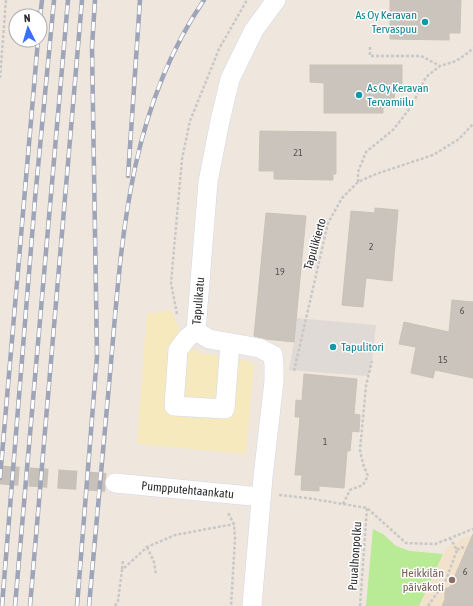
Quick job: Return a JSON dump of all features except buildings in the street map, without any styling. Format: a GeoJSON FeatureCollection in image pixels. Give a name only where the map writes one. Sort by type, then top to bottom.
{"type":"FeatureCollection","features":[{"type":"Feature","properties":{"kind":"street","name":"Tapulikatu"},"geometry":{"type":"LineString","coordinates":[[252,606],[270,496],[274,381],[273,355],[258,348],[209,339],[196,331],[208,182],[230,79],[254,30],[276,0]]}},
{"type":"Feature","properties":{"kind":"street"},"geometry":{"type":"LineString","coordinates":[[196,331],[187,338],[178,350],[174,406],[225,409],[230,343]]}},
{"type":"Feature","properties":{"kind":"street","name":"Pumpputehtaankatu"},"geometry":{"type":"LineString","coordinates":[[115,483],[270,496]]}},
{"type":"Feature","properties":{"kind":"path"},"geometry":{"type":"LineString","coordinates":[[0,78],[6,0]]}},
{"type":"Feature","properties":{"kind":"path"},"geometry":{"type":"LineString","coordinates":[[370,47],[370,56],[421,56],[440,66]]}},
{"type":"Feature","properties":{"kind":"path"},"geometry":{"type":"LineString","coordinates":[[358,182],[358,172],[366,152],[393,130],[411,107],[426,78],[440,66],[456,61],[473,48]]}},
{"type":"Feature","properties":{"kind":"path","name":"Tapulikierto"},"geometry":{"type":"LineString","coordinates":[[298,352],[328,223],[342,198],[358,182],[433,154],[459,139],[473,124]]}},
{"type":"Feature","properties":{"kind":"path"},"geometry":{"type":"LineString","coordinates":[[343,504],[350,490],[364,485],[368,476],[363,464],[360,450],[366,386],[372,361]]}},
{"type":"Feature","properties":{"kind":"path"},"geometry":{"type":"LineString","coordinates":[[270,496],[307,498],[367,508],[406,543],[435,544],[473,529]]}},
{"type":"Feature","properties":{"kind":"path","name":"Puualhonpolku"},"geometry":{"type":"LineString","coordinates":[[360,606],[367,508]]}},
{"type":"Feature","properties":{"kind":"path"},"geometry":{"type":"LineString","coordinates":[[229,515],[234,524],[235,539],[230,606]]}},
{"type":"Feature","properties":{"kind":"path"},"geometry":{"type":"LineString","coordinates":[[122,570],[147,547],[175,535],[234,524]]}},
{"type":"Feature","properties":{"kind":"path"},"geometry":{"type":"LineString","coordinates":[[450,538],[457,550]]}},
{"type":"Feature","properties":{"kind":"path"},"geometry":{"type":"LineString","coordinates":[[147,547],[154,562],[156,575]]}},
{"type":"Feature","properties":{"kind":"path"},"geometry":{"type":"LineString","coordinates":[[428,606],[446,580],[457,550],[461,547],[473,551]]}},
{"type":"Feature","properties":{"kind":"path"},"geometry":{"type":"LineString","coordinates":[[115,606],[118,601],[122,560]]}},
{"type":"Feature","properties":{"kind":"shaded area","name":"Tapulitori"},"geometry":{"type":"Polygon","coordinates":[[[296,318],[376,325],[372,361],[368,376],[289,370],[294,342],[296,318]]]}},
{"type":"Feature","properties":{"kind":"shaded area","name":"Heikkilän päiväkoti"},"geometry":{"type":"Polygon","coordinates":[[[473,535],[473,606],[419,606],[443,554],[449,546],[473,535]]]}},
{"type":"Feature","properties":{"kind":"green space"},"geometry":{"type":"Polygon","coordinates":[[[373,529],[383,534],[396,546],[410,551],[443,554],[419,606],[366,606],[373,529]]]}},
{"type":"Feature","properties":{"kind":"sand"},"geometry":{"type":"Polygon","coordinates":[[[171,310],[182,337],[190,347],[200,353],[247,361],[254,365],[246,454],[137,444],[147,314],[171,310]]]}},
{"type":"Feature","properties":{"kind":"tunnel"},"geometry":{"type":"LineString","coordinates":[[0,475],[115,483]]}},
{"type":"Feature","properties":{"kind":"railway"},"geometry":{"type":"LineString","coordinates":[[41,8],[42,0]]}},
{"type":"Feature","properties":{"kind":"railway"},"geometry":{"type":"LineString","coordinates":[[2,606],[35,199],[54,0]]}},
{"type":"Feature","properties":{"kind":"railway"},"geometry":{"type":"LineString","coordinates":[[15,606],[68,0]]}},
{"type":"Feature","properties":{"kind":"railway"},"geometry":{"type":"LineString","coordinates":[[30,606],[82,0]]}},
{"type":"Feature","properties":{"kind":"railway"},"geometry":{"type":"LineString","coordinates":[[77,606],[97,356],[92,47],[95,0]]}},
{"type":"Feature","properties":{"kind":"railway"},"geometry":{"type":"LineString","coordinates":[[128,176],[140,0]]}},
{"type":"Feature","properties":{"kind":"railway"},"geometry":{"type":"LineString","coordinates":[[89,606],[102,454],[125,221],[145,129],[159,85],[179,42],[204,0]]}},
{"type":"Feature","properties":{"kind":"railway"},"geometry":{"type":"LineString","coordinates":[[0,478],[37,48]]}},
{"type":"Feature","properties":{"kind":"place","name":"As Oy Keravan Tervaspuu"},"geometry":{"type":"Point","coordinates":[425,22]}},
{"type":"Feature","properties":{"kind":"place","name":"As Oy Keravan Tervamiilu"},"geometry":{"type":"Point","coordinates":[359,95]}},
{"type":"Feature","properties":{"kind":"place","name":"Tapulitori"},"geometry":{"type":"Point","coordinates":[333,347]}},
{"type":"Feature","properties":{"kind":"place","name":"Heikkilän päiväkoti"},"geometry":{"type":"Point","coordinates":[452,580]}}]}
